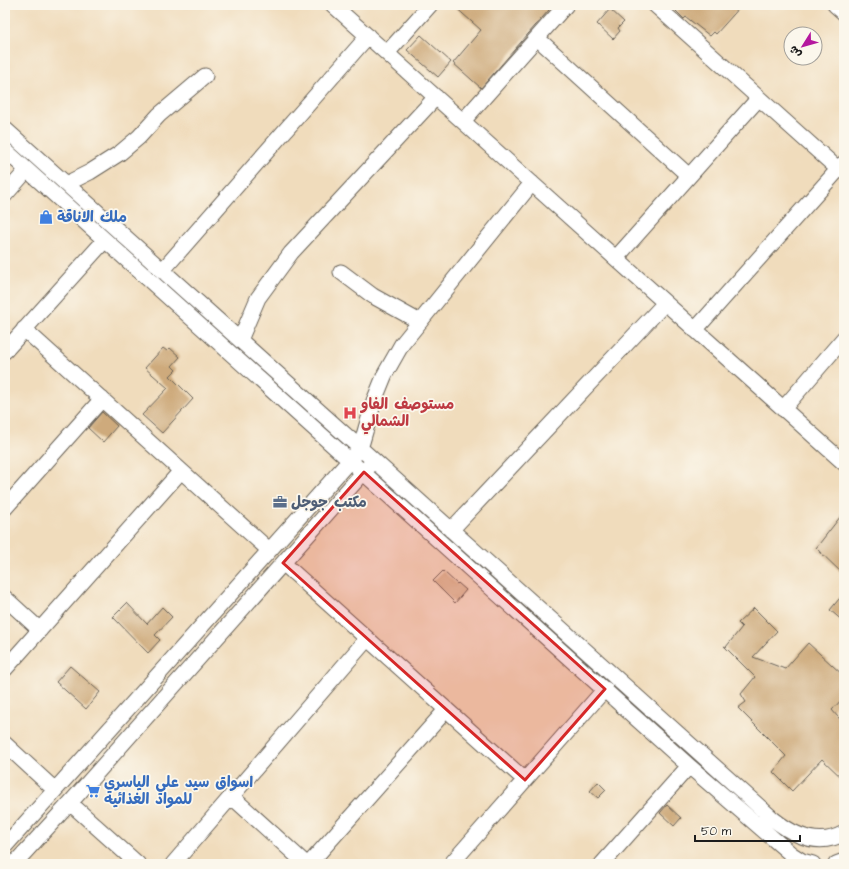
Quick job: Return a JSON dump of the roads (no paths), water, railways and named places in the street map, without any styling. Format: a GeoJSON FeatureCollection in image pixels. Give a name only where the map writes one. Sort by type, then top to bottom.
{"type":"FeatureCollection","features":[{"type":"Feature","properties":{"kind":"street"},"geometry":{"type":"LineString","coordinates":[[334,5],[844,463]]}},
{"type":"Feature","properties":{"kind":"street"},"geometry":{"type":"LineString","coordinates":[[387,53],[430,5]]}},
{"type":"Feature","properties":{"kind":"street"},"geometry":{"type":"LineString","coordinates":[[463,121],[566,5]]}},
{"type":"Feature","properties":{"kind":"street"},"geometry":{"type":"LineString","coordinates":[[655,5],[759,98],[841,166],[695,330]]}},
{"type":"Feature","properties":{"kind":"street"},"geometry":{"type":"LineString","coordinates":[[836,5],[844,13]]}},
{"type":"Feature","properties":{"kind":"street"},"geometry":{"type":"LineString","coordinates":[[162,270],[368,36]]}},
{"type":"Feature","properties":{"kind":"street"},"geometry":{"type":"LineString","coordinates":[[537,38],[689,176]]}},
{"type":"Feature","properties":{"kind":"street"},"geometry":{"type":"LineString","coordinates":[[66,184],[90,172],[120,153],[139,137],[159,114],[205,76]]}},
{"type":"Feature","properties":{"kind":"street"},"geometry":{"type":"LineString","coordinates":[[240,340],[258,298],[291,253],[436,97]]}},
{"type":"Feature","properties":{"kind":"street"},"geometry":{"type":"LineString","coordinates":[[616,258],[759,98]]}},
{"type":"Feature","properties":{"kind":"street"},"geometry":{"type":"LineString","coordinates":[[5,129],[240,340],[355,454],[364,472],[689,766],[791,854],[802,861],[813,864]]}},
{"type":"Feature","properties":{"kind":"street"},"geometry":{"type":"LineString","coordinates":[[5,150],[105,240],[355,454],[374,461],[784,828],[797,835],[812,839],[826,839],[844,833]]}},
{"type":"Feature","properties":{"kind":"street"},"geometry":{"type":"LineString","coordinates":[[5,195],[27,170]]}},
{"type":"Feature","properties":{"kind":"street"},"geometry":{"type":"LineString","coordinates":[[5,846],[355,454],[385,374],[402,344],[532,183]]}},
{"type":"Feature","properties":{"kind":"street"},"geometry":{"type":"LineString","coordinates":[[5,351],[105,240]]}},
{"type":"Feature","properties":{"kind":"street"},"geometry":{"type":"LineString","coordinates":[[341,272],[373,296],[420,322]]}},
{"type":"Feature","properties":{"kind":"street"},"geometry":{"type":"LineString","coordinates":[[452,530],[666,303]]}},
{"type":"Feature","properties":{"kind":"street"},"geometry":{"type":"LineString","coordinates":[[24,329],[269,550]]}},
{"type":"Feature","properties":{"kind":"street"},"geometry":{"type":"LineString","coordinates":[[783,409],[844,338]]}},
{"type":"Feature","properties":{"kind":"street"},"geometry":{"type":"LineString","coordinates":[[5,508],[102,399]]}},
{"type":"Feature","properties":{"kind":"street"},"geometry":{"type":"LineString","coordinates":[[14,864],[374,461]]}},
{"type":"Feature","properties":{"kind":"street"},"geometry":{"type":"LineString","coordinates":[[5,669],[181,471]]}},
{"type":"Feature","properties":{"kind":"street"},"geometry":{"type":"LineString","coordinates":[[283,563],[525,780]]}},
{"type":"Feature","properties":{"kind":"street"},"geometry":{"type":"LineString","coordinates":[[5,598],[40,630]]}},
{"type":"Feature","properties":{"kind":"street"},"geometry":{"type":"LineString","coordinates":[[173,864],[367,639]]}},
{"type":"Feature","properties":{"kind":"street"},"geometry":{"type":"LineString","coordinates":[[451,864],[604,689]]}},
{"type":"Feature","properties":{"kind":"street"},"geometry":{"type":"LineString","coordinates":[[309,864],[446,710]]}},
{"type":"Feature","properties":{"kind":"street"},"geometry":{"type":"LineString","coordinates":[[5,744],[55,790]]}},
{"type":"Feature","properties":{"kind":"street"},"geometry":{"type":"LineString","coordinates":[[611,861],[689,766]]}},
{"type":"Feature","properties":{"kind":"street"},"geometry":{"type":"LineString","coordinates":[[231,796],[306,864]]}},
{"type":"Feature","properties":{"kind":"street"},"geometry":{"type":"LineString","coordinates":[[70,803],[138,864]]}},
{"type":"Feature","properties":{"kind":"street"},"geometry":{"type":"LineString","coordinates":[[836,864],[844,861]]}},
{"type":"Feature","properties":{"kind":"place","name":"ملك الاناقة"},"geometry":{"type":"Point","coordinates":[46,217]}},
{"type":"Feature","properties":{"kind":"place","name":"مستوصف الفاو الشمالي"},"geometry":{"type":"Point","coordinates":[350,413]}},
{"type":"Feature","properties":{"kind":"place","name":"مكتب جوجل"},"geometry":{"type":"Point","coordinates":[280,502]}},
{"type":"Feature","properties":{"kind":"place","name":"اسواق سيد علي الياسري للمواد الغذائيه"},"geometry":{"type":"Point","coordinates":[93,791]}}]}
